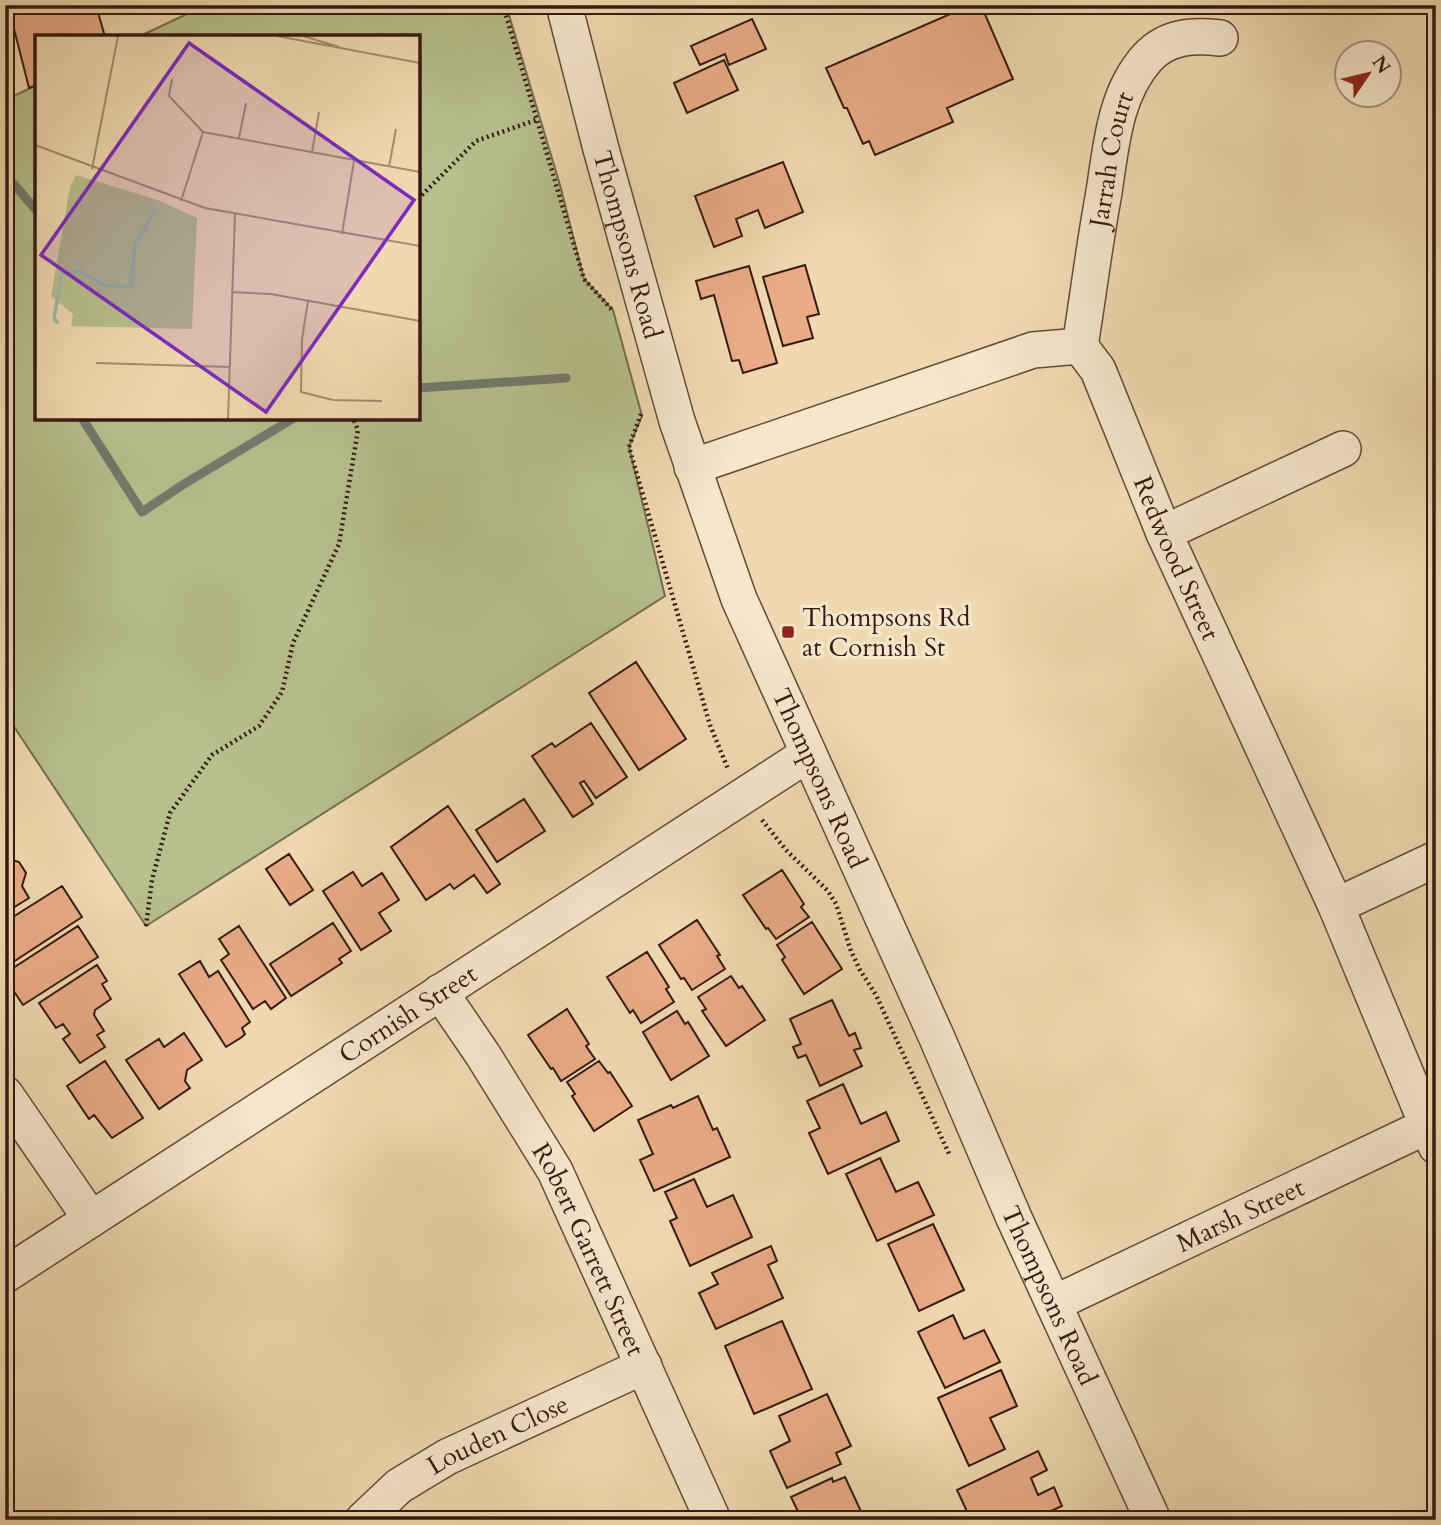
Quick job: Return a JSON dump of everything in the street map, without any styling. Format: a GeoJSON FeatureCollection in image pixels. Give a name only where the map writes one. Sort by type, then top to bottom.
{"type":"FeatureCollection","features":[{"type":"Feature","properties":{"kind":"street","name":"Thompsons Road"},"geometry":{"type":"LineString","coordinates":[[564,5],[605,162],[692,467],[739,599],[931,1025],[1014,1218],[1153,1520]]}},
{"type":"Feature","properties":{"kind":"street","name":"Jarrah Court"},"geometry":{"type":"LineString","coordinates":[[1080,346],[1117,116],[1132,78],[1148,56],[1168,42],[1192,35],[1220,38]]}},
{"type":"Feature","properties":{"kind":"street"},"geometry":{"type":"LineString","coordinates":[[692,467],[1033,350],[1080,346]]}},
{"type":"Feature","properties":{"kind":"street","name":"Redwood Street"},"geometry":{"type":"LineString","coordinates":[[1080,346],[1098,370],[1164,533],[1336,906],[1431,1136]]}},
{"type":"Feature","properties":{"kind":"street"},"geometry":{"type":"LineString","coordinates":[[1164,533],[1343,449]]}},
{"type":"Feature","properties":{"kind":"street","name":"Cornish Street"},"geometry":{"type":"LineString","coordinates":[[5,1275],[808,754]]}},
{"type":"Feature","properties":{"kind":"street"},"geometry":{"type":"LineString","coordinates":[[1336,906],[1436,859]]}},
{"type":"Feature","properties":{"kind":"street","name":"Robert Garrett Street"},"geometry":{"type":"LineString","coordinates":[[440,992],[483,1055],[555,1171],[713,1520]]}},
{"type":"Feature","properties":{"kind":"street"},"geometry":{"type":"LineString","coordinates":[[5,1094],[91,1219]]}},
{"type":"Feature","properties":{"kind":"street","name":"Marsh Street"},"geometry":{"type":"LineString","coordinates":[[1055,1303],[1431,1136]]}},
{"type":"Feature","properties":{"kind":"street","name":"Louden Close"},"geometry":{"type":"LineString","coordinates":[[363,1520],[399,1486],[447,1457],[644,1366]]}},
{"type":"Feature","properties":{"kind":"path"},"geometry":{"type":"LineString","coordinates":[[503,5],[584,279],[612,310],[616,322]]}},
{"type":"Feature","properties":{"kind":"path"},"geometry":{"type":"LineString","coordinates":[[420,197],[476,141],[536,120]]}},
{"type":"Feature","properties":{"kind":"path"},"geometry":{"type":"LineString","coordinates":[[639,404],[642,416],[629,447],[710,725],[730,774]]}},
{"type":"Feature","properties":{"kind":"path"},"geometry":{"type":"LineString","coordinates":[[146,926],[152,880],[170,813],[212,755],[259,726],[282,692],[293,643],[339,544],[358,430],[354,420]]}},
{"type":"Feature","properties":{"kind":"path"},"geometry":{"type":"LineString","coordinates":[[758,815],[786,850],[828,891],[836,904],[855,961],[876,995],[955,1168]]}},
{"type":"Feature","properties":{"kind":"green space"},"geometry":{"type":"Polygon","coordinates":[[[206,5],[506,5],[560,185],[584,279],[613,310],[642,416],[629,447],[665,596],[146,926],[5,713],[5,100],[35,86],[35,420],[420,420],[420,35],[142,35],[206,5]]]}},
{"type":"Feature","properties":{"kind":"building"},"geometry":{"type":"Polygon","coordinates":[[[8,5],[96,5],[104,35],[35,35],[35,86],[29,88],[8,5]]]}},
{"type":"Feature","properties":{"kind":"building"},"geometry":{"type":"Polygon","coordinates":[[[971,5],[981,5],[1013,79],[947,108],[953,122],[875,155],[869,141],[863,144],[826,68],[971,5]]]}},
{"type":"Feature","properties":{"kind":"building"},"geometry":{"type":"Polygon","coordinates":[[[752,19],[766,49],[729,65],[725,54],[700,65],[691,46],[752,19]]]}},
{"type":"Feature","properties":{"kind":"building"},"geometry":{"type":"Polygon","coordinates":[[[724,60],[738,90],[687,113],[674,83],[724,60]]]}},
{"type":"Feature","properties":{"kind":"building"},"geometry":{"type":"Polygon","coordinates":[[[783,162],[803,212],[765,228],[758,210],[736,219],[742,236],[714,247],[695,196],[783,162]]]}},
{"type":"Feature","properties":{"kind":"building"},"geometry":{"type":"Polygon","coordinates":[[[805,265],[819,314],[807,317],[813,338],[783,346],[763,277],[805,265]]]}},
{"type":"Feature","properties":{"kind":"building"},"geometry":{"type":"Polygon","coordinates":[[[749,266],[777,363],[743,373],[739,360],[732,361],[714,295],[701,299],[696,281],[749,266]]]}},
{"type":"Feature","properties":{"kind":"building"},"geometry":{"type":"Polygon","coordinates":[[[636,662],[686,739],[639,770],[589,693],[636,662]]]}},
{"type":"Feature","properties":{"kind":"building"},"geometry":{"type":"Polygon","coordinates":[[[591,723],[627,777],[596,798],[584,781],[580,783],[593,804],[573,817],[532,756],[552,743],[555,747],[591,723]]]}},
{"type":"Feature","properties":{"kind":"building"},"geometry":{"type":"Polygon","coordinates":[[[524,799],[545,831],[497,862],[476,830],[524,799]]]}},
{"type":"Feature","properties":{"kind":"building"},"geometry":{"type":"Polygon","coordinates":[[[448,806],[500,884],[487,893],[474,875],[454,889],[450,884],[426,900],[391,847],[448,806]]]}},
{"type":"Feature","properties":{"kind":"building"},"geometry":{"type":"Polygon","coordinates":[[[289,854],[313,890],[290,905],[266,869],[289,854]]]}},
{"type":"Feature","properties":{"kind":"building"},"geometry":{"type":"Polygon","coordinates":[[[5,860],[19,862],[26,873],[22,886],[29,898],[5,913],[5,860]]]}},
{"type":"Feature","properties":{"kind":"building"},"geometry":{"type":"Polygon","coordinates":[[[782,870],[804,904],[801,907],[809,917],[776,939],[743,895],[782,870]]]}},
{"type":"Feature","properties":{"kind":"building"},"geometry":{"type":"Polygon","coordinates":[[[353,872],[362,886],[382,873],[399,900],[379,913],[391,931],[361,950],[323,891],[353,872]]]}},
{"type":"Feature","properties":{"kind":"building"},"geometry":{"type":"Polygon","coordinates":[[[62,886],[82,917],[7,966],[5,922],[62,886]]]}},
{"type":"Feature","properties":{"kind":"building"},"geometry":{"type":"Polygon","coordinates":[[[697,920],[720,955],[717,956],[725,969],[692,990],[684,978],[681,979],[659,945],[697,920]]]}},
{"type":"Feature","properties":{"kind":"building"},"geometry":{"type":"Polygon","coordinates":[[[812,922],[842,969],[804,994],[782,960],[785,957],[777,945],[812,922]]]}},
{"type":"Feature","properties":{"kind":"building"},"geometry":{"type":"Polygon","coordinates":[[[333,923],[351,951],[339,959],[342,963],[291,996],[270,964],[333,923]]]}},
{"type":"Feature","properties":{"kind":"building"},"geometry":{"type":"Polygon","coordinates":[[[78,926],[98,957],[23,1005],[9,984],[13,981],[7,972],[78,926]]]}},
{"type":"Feature","properties":{"kind":"building"},"geometry":{"type":"Polygon","coordinates":[[[239,926],[286,998],[271,1009],[265,1001],[253,1009],[221,960],[229,954],[219,939],[239,926]]]}},
{"type":"Feature","properties":{"kind":"building"},"geometry":{"type":"Polygon","coordinates":[[[647,952],[669,987],[666,989],[674,1002],[641,1023],[633,1010],[630,1013],[607,977],[647,952]]]}},
{"type":"Feature","properties":{"kind":"building"},"geometry":{"type":"Polygon","coordinates":[[[200,961],[209,977],[218,971],[250,1022],[242,1028],[245,1034],[226,1047],[179,974],[200,961]]]}},
{"type":"Feature","properties":{"kind":"building"},"geometry":{"type":"Polygon","coordinates":[[[97,965],[107,981],[102,984],[111,999],[95,1010],[94,1015],[104,1031],[97,1035],[105,1047],[80,1063],[63,1039],[70,1034],[63,1024],[56,1028],[39,1003],[97,965]]]}},
{"type":"Feature","properties":{"kind":"building"},"geometry":{"type":"Polygon","coordinates":[[[731,976],[739,988],[742,986],[765,1020],[726,1046],[702,1011],[706,1009],[698,997],[731,976]]]}},
{"type":"Feature","properties":{"kind":"building"},"geometry":{"type":"Polygon","coordinates":[[[832,1000],[849,1036],[855,1033],[861,1048],[854,1050],[862,1066],[820,1086],[806,1055],[798,1058],[793,1047],[801,1044],[790,1019],[832,1000]]]}},
{"type":"Feature","properties":{"kind":"building"},"geometry":{"type":"Polygon","coordinates":[[[567,1009],[595,1059],[561,1081],[528,1035],[567,1009]]]}},
{"type":"Feature","properties":{"kind":"building"},"geometry":{"type":"Polygon","coordinates":[[[677,1011],[685,1024],[688,1022],[709,1056],[671,1080],[643,1032],[677,1011]]]}},
{"type":"Feature","properties":{"kind":"building"},"geometry":{"type":"Polygon","coordinates":[[[184,1033],[202,1060],[187,1070],[185,1081],[190,1088],[159,1109],[126,1060],[159,1039],[164,1047],[184,1033]]]}},
{"type":"Feature","properties":{"kind":"building"},"geometry":{"type":"Polygon","coordinates":[[[105,1061],[143,1118],[112,1138],[94,1115],[89,1119],[67,1086],[105,1061]]]}},
{"type":"Feature","properties":{"kind":"building"},"geometry":{"type":"Polygon","coordinates":[[[599,1061],[608,1073],[610,1072],[632,1106],[594,1131],[572,1096],[575,1094],[567,1082],[599,1061]]]}},
{"type":"Feature","properties":{"kind":"building"},"geometry":{"type":"Polygon","coordinates":[[[843,1084],[861,1124],[886,1112],[899,1141],[828,1174],[809,1133],[820,1128],[807,1101],[843,1084]]]}},
{"type":"Feature","properties":{"kind":"building"},"geometry":{"type":"Polygon","coordinates":[[[698,1096],[713,1130],[717,1128],[730,1157],[654,1191],[640,1160],[653,1154],[638,1120],[698,1096]]]}},
{"type":"Feature","properties":{"kind":"building"},"geometry":{"type":"Polygon","coordinates":[[[880,1158],[896,1192],[918,1182],[934,1215],[877,1241],[846,1174],[880,1158]]]}},
{"type":"Feature","properties":{"kind":"building"},"geometry":{"type":"Polygon","coordinates":[[[694,1179],[707,1207],[733,1195],[752,1237],[690,1266],[670,1221],[677,1218],[665,1192],[694,1179]]]}},
{"type":"Feature","properties":{"kind":"building"},"geometry":{"type":"Polygon","coordinates":[[[5,1188],[14,1202],[5,1208],[5,1188]]]}},
{"type":"Feature","properties":{"kind":"building"},"geometry":{"type":"Polygon","coordinates":[[[933,1224],[964,1290],[919,1311],[888,1244],[933,1224]]]}},
{"type":"Feature","properties":{"kind":"building"},"geometry":{"type":"Polygon","coordinates":[[[771,1246],[777,1261],[768,1265],[783,1298],[716,1329],[699,1293],[718,1284],[712,1273],[771,1246]]]}},
{"type":"Feature","properties":{"kind":"building"},"geometry":{"type":"Polygon","coordinates":[[[953,1315],[964,1339],[984,1330],[1000,1362],[945,1388],[918,1332],[953,1315]]]}},
{"type":"Feature","properties":{"kind":"building"},"geometry":{"type":"Polygon","coordinates":[[[782,1321],[812,1389],[754,1414],[725,1346],[782,1321]]]}},
{"type":"Feature","properties":{"kind":"building"},"geometry":{"type":"Polygon","coordinates":[[[1001,1370],[1017,1406],[990,1418],[1005,1449],[969,1466],[938,1398],[1001,1370]]]}},
{"type":"Feature","properties":{"kind":"building"},"geometry":{"type":"Polygon","coordinates":[[[827,1394],[851,1446],[836,1453],[841,1464],[787,1488],[770,1451],[790,1441],[779,1416],[827,1394]]]}},
{"type":"Feature","properties":{"kind":"building"},"geometry":{"type":"Polygon","coordinates":[[[1038,1451],[1047,1470],[1031,1478],[1038,1495],[1054,1487],[1062,1506],[1032,1520],[971,1520],[957,1490],[1038,1451]]]}},
{"type":"Feature","properties":{"kind":"building"},"geometry":{"type":"Polygon","coordinates":[[[845,1477],[865,1520],[802,1520],[791,1497],[832,1478],[833,1482],[845,1477]]]}},
{"type":"Feature","properties":{"kind":"waterway"},"geometry":{"type":"LineString","coordinates":[[5,174],[35,209]]}},
{"type":"Feature","properties":{"kind":"waterway"},"geometry":{"type":"LineString","coordinates":[[420,388],[566,378]]}},
{"type":"Feature","properties":{"kind":"waterway"},"geometry":{"type":"LineString","coordinates":[[83,420],[142,512],[291,420]]}},
{"type":"Feature","properties":{"kind":"place","name":"Thompsons Rd at Cornish St"},"geometry":{"type":"Point","coordinates":[788,632]}}]}
